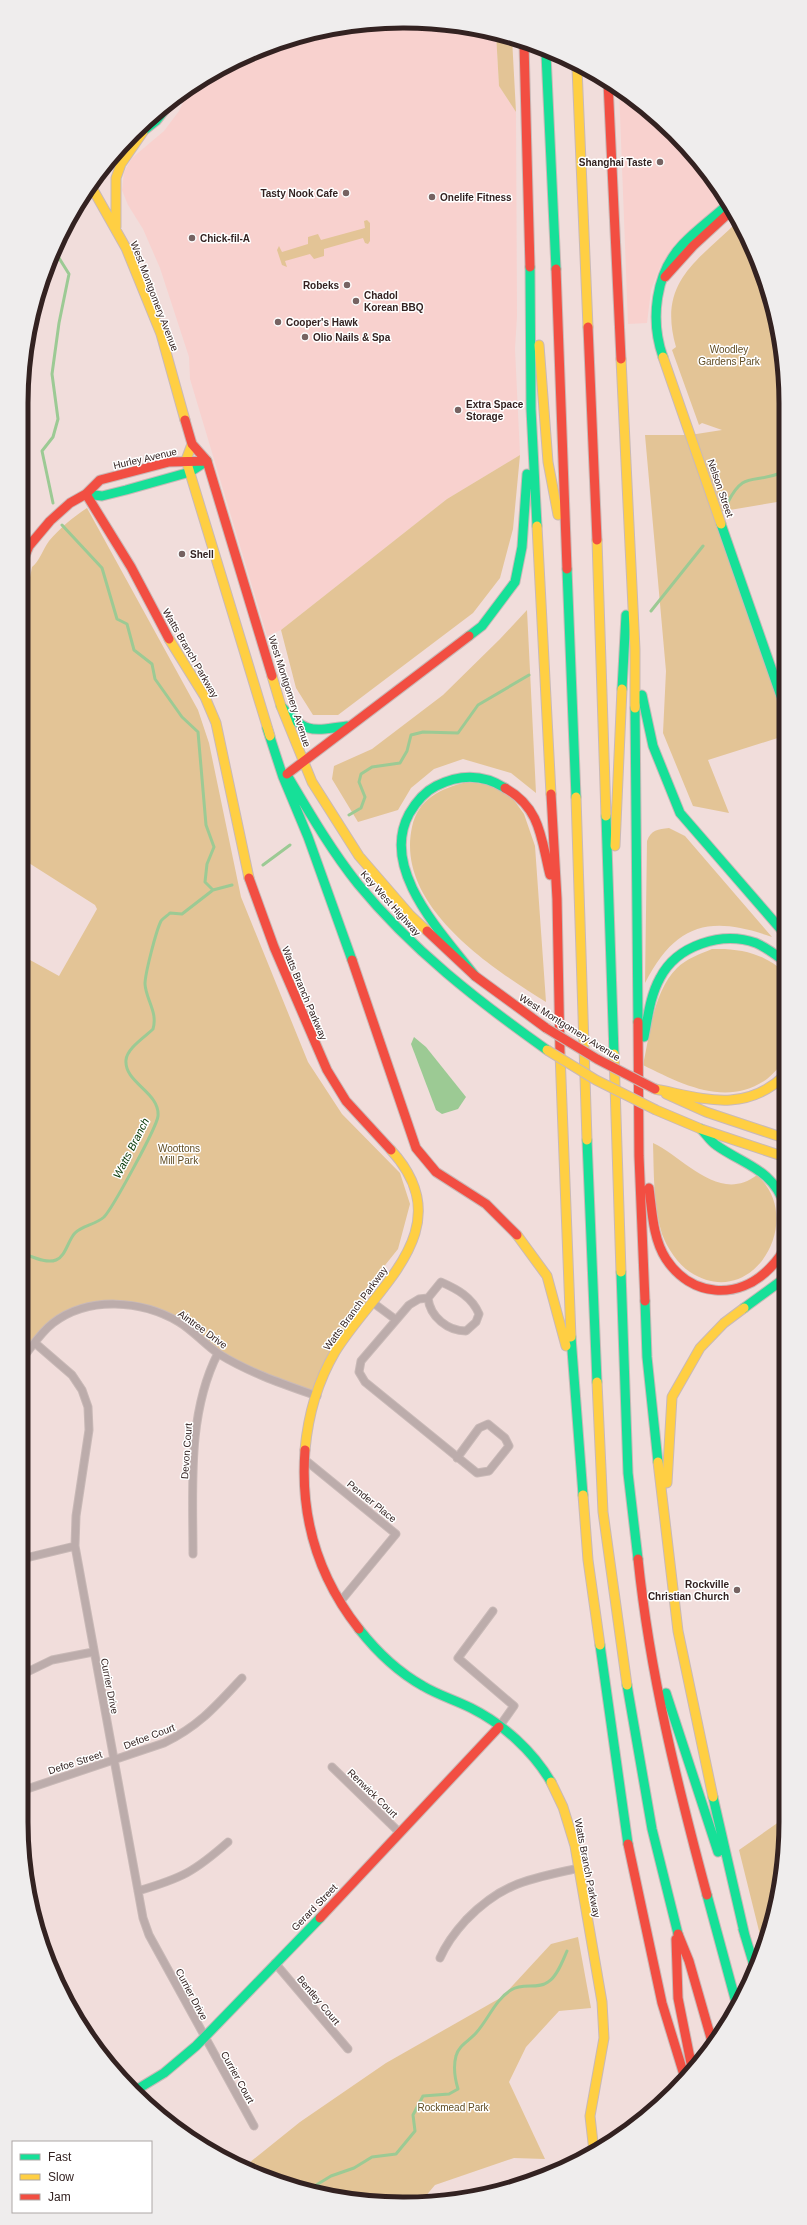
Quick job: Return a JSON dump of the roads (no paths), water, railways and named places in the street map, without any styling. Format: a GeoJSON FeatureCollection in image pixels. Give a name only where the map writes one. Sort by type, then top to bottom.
{"type":"FeatureCollection","features":[{"type":"Feature","properties":{"kind":"main road"},"geometry":{"type":"LineString","coordinates":[[524,48],[530,221],[531,409],[557,899],[562,1130],[569,1248],[572,1368],[588,1560],[625,1831],[662,2003],[683,2072]]}},
{"type":"Feature","properties":{"kind":"main road"},"geometry":{"type":"LineString","coordinates":[[546,57],[563,420],[566,551],[572,670],[588,1164],[603,1512],[615,1614],[630,1710],[652,1829],[676,1929],[689,1961],[711,2037]]}},
{"type":"Feature","properties":{"kind":"main road"},"geometry":{"type":"LineString","coordinates":[[577,71],[597,546],[628,1473],[645,1626],[675,1775],[735,1998]]}},
{"type":"Feature","properties":{"kind":"main road"},"geometry":{"type":"LineString","coordinates":[[608,89],[629,492],[636,666],[639,1132],[647,1357],[665,1528],[678,1630],[704,1757],[752,1959]]}},
{"type":"Feature","properties":{"kind":"main road"},"geometry":{"type":"LineString","coordinates":[[116,228],[116,178],[121,164],[140,136]]}},
{"type":"Feature","properties":{"kind":"main road","name":"West Montgomery Avenue"},"geometry":{"type":"LineString","coordinates":[[94,191],[116,228],[160,334],[192,444],[207,461],[281,706],[302,761],[312,782],[359,856],[410,915],[475,976],[546,1028],[597,1059],[655,1089],[706,1112],[779,1136]]}},
{"type":"Feature","properties":{"kind":"main road","name":"Nelson Street"},"geometry":{"type":"LineString","coordinates":[[724,208],[678,249],[666,266],[662,280],[655,326],[658,344],[779,678]]}},
{"type":"Feature","properties":{"kind":"main road"},"geometry":{"type":"LineString","coordinates":[[662,280],[693,246],[728,214]]}},
{"type":"Feature","properties":{"kind":"main road"},"geometry":{"type":"LineString","coordinates":[[530,221],[548,462],[566,551]]}},
{"type":"Feature","properties":{"kind":"main road"},"geometry":{"type":"LineString","coordinates":[[287,774],[302,761],[482,626],[515,582],[522,547],[531,409]]}},
{"type":"Feature","properties":{"kind":"main road"},"geometry":{"type":"LineString","coordinates":[[192,444],[186,460],[267,728],[283,777],[308,837],[358,976],[416,1148],[436,1172],[486,1204],[523,1241],[547,1276],[572,1368]]}},
{"type":"Feature","properties":{"kind":"main road","name":"Hurley Avenue"},"geometry":{"type":"LineString","coordinates":[[28,548],[50,521],[70,502],[86,494],[100,480],[169,462],[186,460],[207,461]]}},
{"type":"Feature","properties":{"kind":"main road"},"geometry":{"type":"LineString","coordinates":[[86,494],[106,495],[190,472],[207,461]]}},
{"type":"Feature","properties":{"kind":"main road"},"geometry":{"type":"LineString","coordinates":[[610,952],[624,649],[629,492]]}},
{"type":"Feature","properties":{"kind":"main road","name":"Watts Branch Parkway"},"geometry":{"type":"LineString","coordinates":[[86,494],[128,562],[173,646],[199,686],[214,715],[221,738],[248,870],[261,919],[323,1062],[346,1101],[401,1160],[417,1188],[420,1211],[418,1231],[409,1253],[333,1356],[317,1396],[310,1419],[304,1459],[304,1493],[313,1545],[323,1570],[340,1602],[361,1632],[398,1668],[424,1686],[478,1711],[516,1739],[530,1752],[554,1785],[568,1818],[579,1868],[604,2018],[603,2044],[589,2100],[588,2128],[593,2146]]}},
{"type":"Feature","properties":{"kind":"main road"},"geometry":{"type":"LineString","coordinates":[[636,666],[653,746],[680,813],[779,927]]}},
{"type":"Feature","properties":{"kind":"main road"},"geometry":{"type":"LineString","coordinates":[[281,706],[297,724],[308,730],[318,731],[350,725]]}},
{"type":"Feature","properties":{"kind":"main road","name":"Key West Highway"},"geometry":{"type":"LineString","coordinates":[[267,728],[287,774],[312,818],[358,884],[424,955],[488,1009],[547,1050],[596,1080],[656,1110],[701,1129]]}},
{"type":"Feature","properties":{"kind":"main road"},"geometry":{"type":"LineString","coordinates":[[475,976],[420,904],[405,869],[401,839],[409,811],[417,800],[440,783],[469,776],[484,777],[500,782],[522,799],[533,813],[557,899]]}},
{"type":"Feature","properties":{"kind":"main road"},"geometry":{"type":"LineString","coordinates":[[638,1068],[651,999],[660,976],[677,958],[690,949],[714,940],[733,939],[758,943],[774,950],[779,956]]}},
{"type":"Feature","properties":{"kind":"main road"},"geometry":{"type":"LineString","coordinates":[[655,1089],[727,1102],[758,1094],[779,1082]]}},
{"type":"Feature","properties":{"kind":"main road"},"geometry":{"type":"LineString","coordinates":[[701,1129],[779,1156]]}},
{"type":"Feature","properties":{"kind":"main road"},"geometry":{"type":"LineString","coordinates":[[701,1129],[715,1144],[754,1165],[770,1179],[779,1193]]}},
{"type":"Feature","properties":{"kind":"main road"},"geometry":{"type":"LineString","coordinates":[[639,1132],[654,1226],[665,1259],[685,1280],[703,1289],[726,1291],[746,1286],[766,1274],[779,1257]]}},
{"type":"Feature","properties":{"kind":"main road"},"geometry":{"type":"LineString","coordinates":[[665,1528],[672,1397],[700,1348],[724,1324],[779,1283]]}},
{"type":"Feature","properties":{"kind":"main road"},"geometry":{"type":"LineString","coordinates":[[645,1626],[746,1936]]}},
{"type":"Feature","properties":{"kind":"main road","name":"Gerard Street"},"geometry":{"type":"LineString","coordinates":[[139,2088],[155,2081],[175,2066],[204,2038],[499,1727]]}},
{"type":"Feature","properties":{"kind":"main road"},"geometry":{"type":"LineString","coordinates":[[676,1929],[678,1998],[691,2063]]}},
{"type":"Feature","properties":{"kind":"street"},"geometry":{"type":"LineString","coordinates":[[428,1298],[429,1308],[441,1322],[456,1331],[466,1331],[476,1322],[479,1314],[471,1301],[458,1289],[441,1282],[428,1298],[419,1299],[409,1305],[395,1319],[361,1361],[359,1372],[365,1382],[457,1458],[477,1474],[489,1471],[508,1446],[505,1438],[488,1424],[479,1428],[457,1458]]}},
{"type":"Feature","properties":{"kind":"street"},"geometry":{"type":"LineString","coordinates":[[372,1302],[395,1319]]}},
{"type":"Feature","properties":{"kind":"street","name":"Aintree Drive"},"geometry":{"type":"LineString","coordinates":[[28,1352],[44,1331],[69,1313],[91,1307],[113,1304],[130,1305],[149,1309],[170,1318],[193,1333],[218,1353],[251,1372],[317,1396]]}},
{"type":"Feature","properties":{"kind":"street","name":"Currier Drive"},"geometry":{"type":"LineString","coordinates":[[35,1343],[72,1375],[82,1390],[88,1407],[89,1430],[76,1516],[74,1546],[93,1652],[143,1918],[149,1935],[204,2038]]}},
{"type":"Feature","properties":{"kind":"street","name":"Devon Court"},"geometry":{"type":"LineString","coordinates":[[192,1554],[195,1436],[205,1385],[218,1353]]}},
{"type":"Feature","properties":{"kind":"street","name":"Pender Place"},"geometry":{"type":"LineString","coordinates":[[304,1459],[396,1534],[340,1602]]}},
{"type":"Feature","properties":{"kind":"street"},"geometry":{"type":"LineString","coordinates":[[28,1556],[74,1546]]}},
{"type":"Feature","properties":{"kind":"street"},"geometry":{"type":"LineString","coordinates":[[493,1611],[458,1658],[514,1706],[499,1727]]}},
{"type":"Feature","properties":{"kind":"street"},"geometry":{"type":"LineString","coordinates":[[28,1672],[52,1660],[93,1652]]}},
{"type":"Feature","properties":{"kind":"street","name":"Defoe Court"},"geometry":{"type":"LineString","coordinates":[[113,1760],[164,1743],[187,1732],[210,1713],[242,1678]]}},
{"type":"Feature","properties":{"kind":"street","name":"Defoe Street"},"geometry":{"type":"LineString","coordinates":[[28,1789],[113,1760]]}},
{"type":"Feature","properties":{"kind":"street","name":"Renwick Court"},"geometry":{"type":"LineString","coordinates":[[332,1767],[400,1833]]}},
{"type":"Feature","properties":{"kind":"street"},"geometry":{"type":"LineString","coordinates":[[138,1890],[172,1881],[190,1873],[206,1862],[228,1842]]}},
{"type":"Feature","properties":{"kind":"street"},"geometry":{"type":"LineString","coordinates":[[440,1958],[451,1936],[493,1895],[520,1882],[579,1868]]}},
{"type":"Feature","properties":{"kind":"street","name":"Bentley Court"},"geometry":{"type":"LineString","coordinates":[[275,1963],[348,2049]]}},
{"type":"Feature","properties":{"kind":"street","name":"Currier Court"},"geometry":{"type":"LineString","coordinates":[[204,2038],[254,2126]]}},
{"type":"Feature","properties":{"kind":"waterway"},"geometry":{"type":"LineString","coordinates":[[53,503],[42,451],[53,437],[58,419],[52,374],[59,323],[69,274],[58,257]]}},
{"type":"Feature","properties":{"kind":"waterway"},"geometry":{"type":"LineString","coordinates":[[728,502],[734,492],[744,482],[779,474]]}},
{"type":"Feature","properties":{"kind":"waterway"},"geometry":{"type":"LineString","coordinates":[[62,525],[102,568],[117,619],[127,624],[134,650],[152,664],[155,679],[182,717],[198,732],[206,825],[214,847],[207,864],[205,882],[213,890]]}},
{"type":"Feature","properties":{"kind":"waterway"},"geometry":{"type":"LineString","coordinates":[[651,611],[703,546]]}},
{"type":"Feature","properties":{"kind":"waterway"},"geometry":{"type":"LineString","coordinates":[[349,815],[361,808],[365,797],[359,782],[361,774],[372,767],[400,763],[407,751],[411,735],[423,732],[458,733],[478,705],[529,675]]}},
{"type":"Feature","properties":{"kind":"waterway"},"geometry":{"type":"LineString","coordinates":[[263,865],[290,845]]}},
{"type":"Feature","properties":{"kind":"waterway","name":"Watts Branch"},"geometry":{"type":"LineString","coordinates":[[28,1255],[48,1261],[59,1258],[65,1252],[70,1240],[78,1230],[97,1222],[109,1211],[143,1151],[156,1123],[158,1116],[157,1108],[154,1100],[130,1075],[126,1060],[133,1047],[153,1029],[154,1017],[146,990],[145,979],[159,926],[162,920],[170,913],[182,914],[213,890],[232,885]]}},
{"type":"Feature","properties":{"kind":"waterway"},"geometry":{"type":"LineString","coordinates":[[314,2186],[331,2176],[354,2168],[372,2157],[396,2154],[415,2131],[413,2115],[423,2096],[449,2094],[458,2089],[455,2077],[455,2060],[457,2052],[461,2046],[480,2028],[500,1999],[511,1990],[520,1986],[539,1986],[551,1980],[562,1963],[567,1951]]}},
{"type":"Feature","properties":{"kind":"place","name":"Shanghai Taste"},"geometry":{"type":"Point","coordinates":[660,162]}},
{"type":"Feature","properties":{"kind":"place","name":"Tasty Nook Cafe"},"geometry":{"type":"Point","coordinates":[346,193]}},
{"type":"Feature","properties":{"kind":"place","name":"Onelife Fitness"},"geometry":{"type":"Point","coordinates":[432,197]}},
{"type":"Feature","properties":{"kind":"place","name":"Chick-fil-A"},"geometry":{"type":"Point","coordinates":[192,238]}},
{"type":"Feature","properties":{"kind":"place","name":"Robeks"},"geometry":{"type":"Point","coordinates":[347,285]}},
{"type":"Feature","properties":{"kind":"place","name":"Chadol Korean BBQ"},"geometry":{"type":"Point","coordinates":[356,301]}},
{"type":"Feature","properties":{"kind":"place","name":"Cooper's Hawk"},"geometry":{"type":"Point","coordinates":[278,322]}},
{"type":"Feature","properties":{"kind":"place","name":"Olio Nails & Spa"},"geometry":{"type":"Point","coordinates":[305,337]}},
{"type":"Feature","properties":{"kind":"place","name":"Extra Space Storage"},"geometry":{"type":"Point","coordinates":[458,410]}},
{"type":"Feature","properties":{"kind":"place","name":"Shell"},"geometry":{"type":"Point","coordinates":[182,554]}},
{"type":"Feature","properties":{"kind":"place","name":"Rockville Christian Church"},"geometry":{"type":"Point","coordinates":[737,1590]}},
{"type":"Feature","properties":{"kind":"park label","name":"Woodley Gardens Park"},"geometry":{"type":"Point","coordinates":[729,354]}},
{"type":"Feature","properties":{"kind":"park label","name":"Woottons Mill Park"},"geometry":{"type":"Point","coordinates":[179,1154]}},
{"type":"Feature","properties":{"kind":"park label","name":"Rockmead Park"},"geometry":{"type":"Point","coordinates":[453,2107]}}]}
